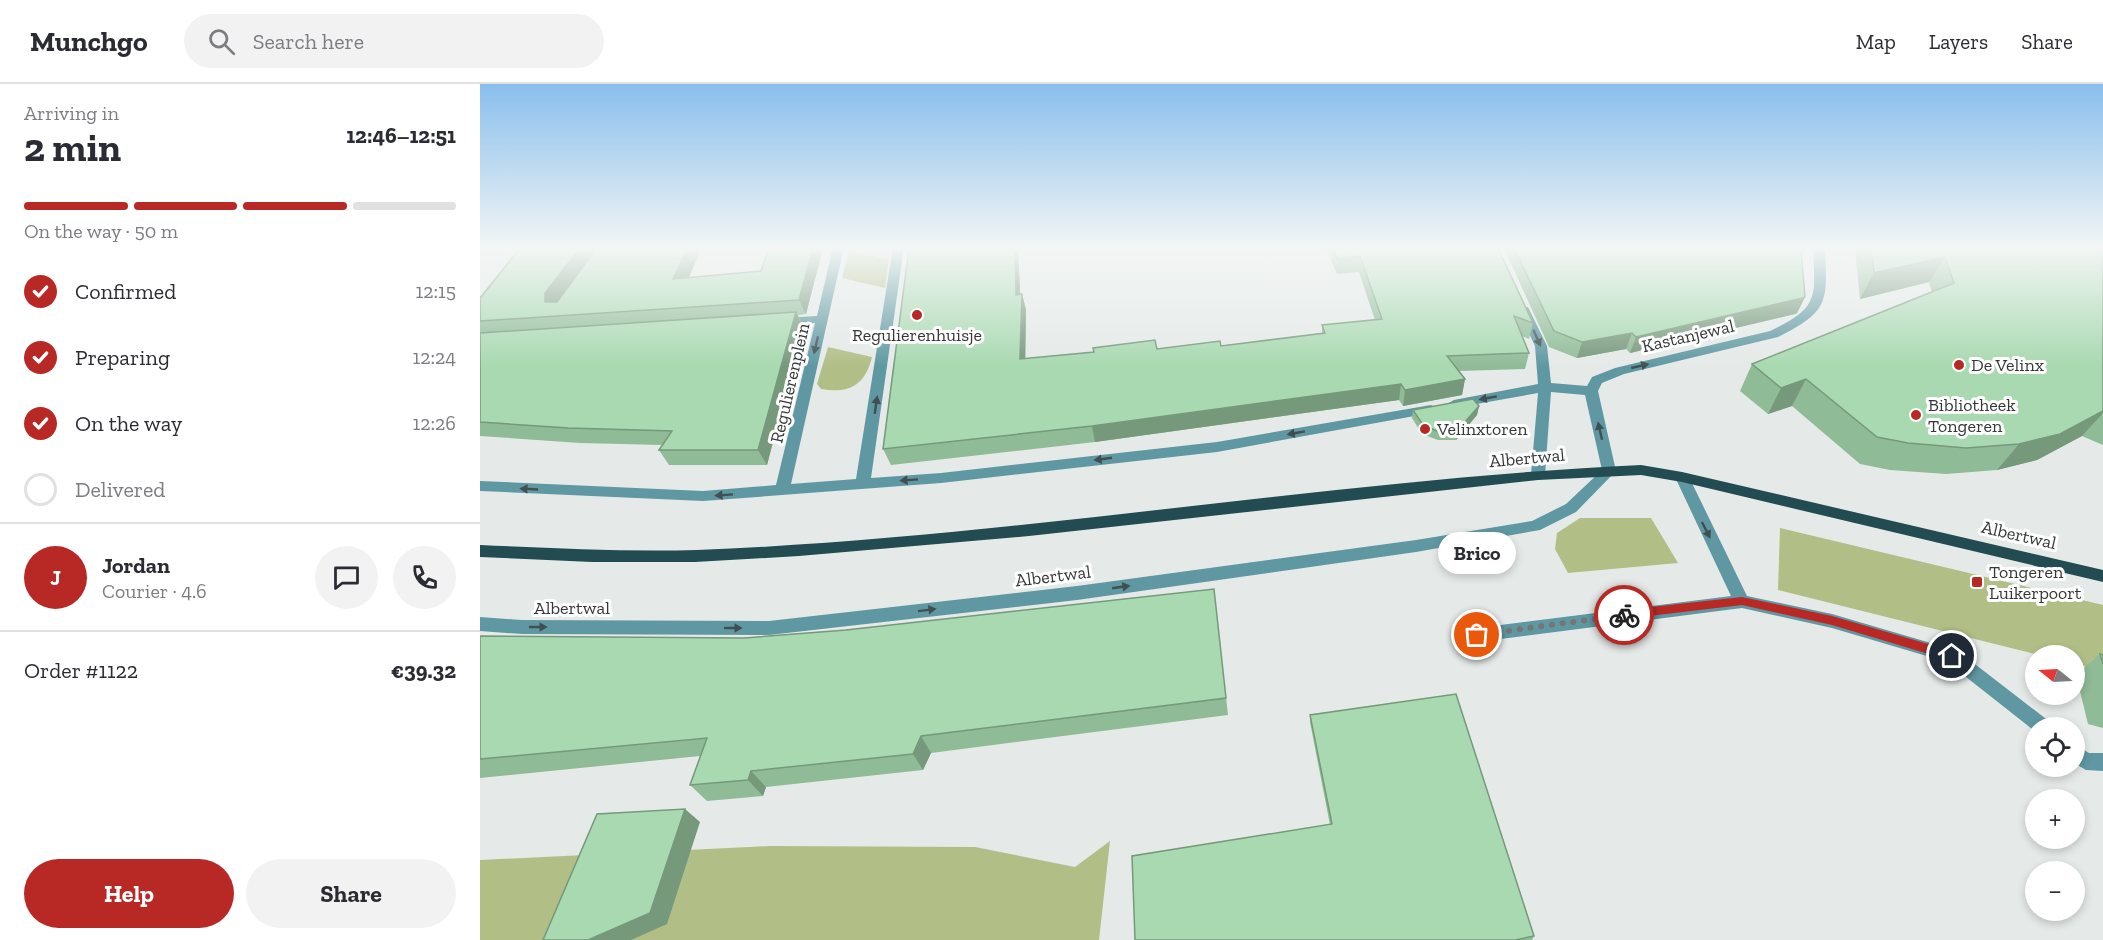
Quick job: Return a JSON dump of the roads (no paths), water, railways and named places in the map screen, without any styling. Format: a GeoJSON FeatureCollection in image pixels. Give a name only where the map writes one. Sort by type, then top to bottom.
{"type":"FeatureCollection","features":[{"type":"Feature","properties":{"kind":"main road","name":"Albertwal"},"geometry":{"type":"LineString","coordinates":[[480,551],[604,556],[695,556],[799,550],[1039,529],[1538,475],[1641,470],[1682,477],[2103,576]]}},
{"type":"Feature","properties":{"kind":"street","name":"Regulierenplein"},"geometry":{"type":"LineString","coordinates":[[782,490],[830,287]]}},
{"type":"Feature","properties":{"kind":"street"},"geometry":{"type":"LineString","coordinates":[[862,484],[867,468],[893,287]]}},
{"type":"Feature","properties":{"kind":"street","name":"Kastanjewal"},"geometry":{"type":"LineString","coordinates":[[1591,392],[1597,380],[1620,371],[1774,334],[1796,323],[1810,310],[1820,294],[1820,287]]}},
{"type":"Feature","properties":{"kind":"street"},"geometry":{"type":"LineString","coordinates":[[1518,297],[1541,346],[1545,387],[1538,475]]}},
{"type":"Feature","properties":{"kind":"street"},"geometry":{"type":"LineString","coordinates":[[764,324],[822,319]]}},
{"type":"Feature","properties":{"kind":"street"},"geometry":{"type":"LineString","coordinates":[[480,486],[704,496],[1038,468],[1170,450],[1217,447],[1545,387],[1591,392],[1609,471]]}},
{"type":"Feature","properties":{"kind":"street","name":"Albertwal"},"geometry":{"type":"LineString","coordinates":[[480,624],[522,627],[769,628],[1077,593],[1416,546],[1535,526],[1571,508],[1609,471]]}},
{"type":"Feature","properties":{"kind":"street"},"geometry":{"type":"LineString","coordinates":[[1682,477],[1742,601]]}},
{"type":"Feature","properties":{"kind":"street"},"geometry":{"type":"LineString","coordinates":[[1477,635],[1742,601],[1832,621],[1952,656],[2030,717]]}},
{"type":"Feature","properties":{"kind":"place","name":"Regulierenhuisje"},"geometry":{"type":"Point","coordinates":[917,315]}},
{"type":"Feature","properties":{"kind":"place","name":"De Velinx"},"geometry":{"type":"Point","coordinates":[1959,365]}},
{"type":"Feature","properties":{"kind":"place","name":"Bibliotheek Tongeren"},"geometry":{"type":"Point","coordinates":[1916,415]}},
{"type":"Feature","properties":{"kind":"place","name":"Velinxtoren"},"geometry":{"type":"Point","coordinates":[1425,429]}},
{"type":"Feature","properties":{"kind":"place","name":"Tongeren Luikerpoort"},"geometry":{"type":"Point","coordinates":[1977,582]}},
{"type":"Feature","properties":{"kind":"place","name":"Brico"},"geometry":{"type":"Point","coordinates":[1477,635]}}]}
